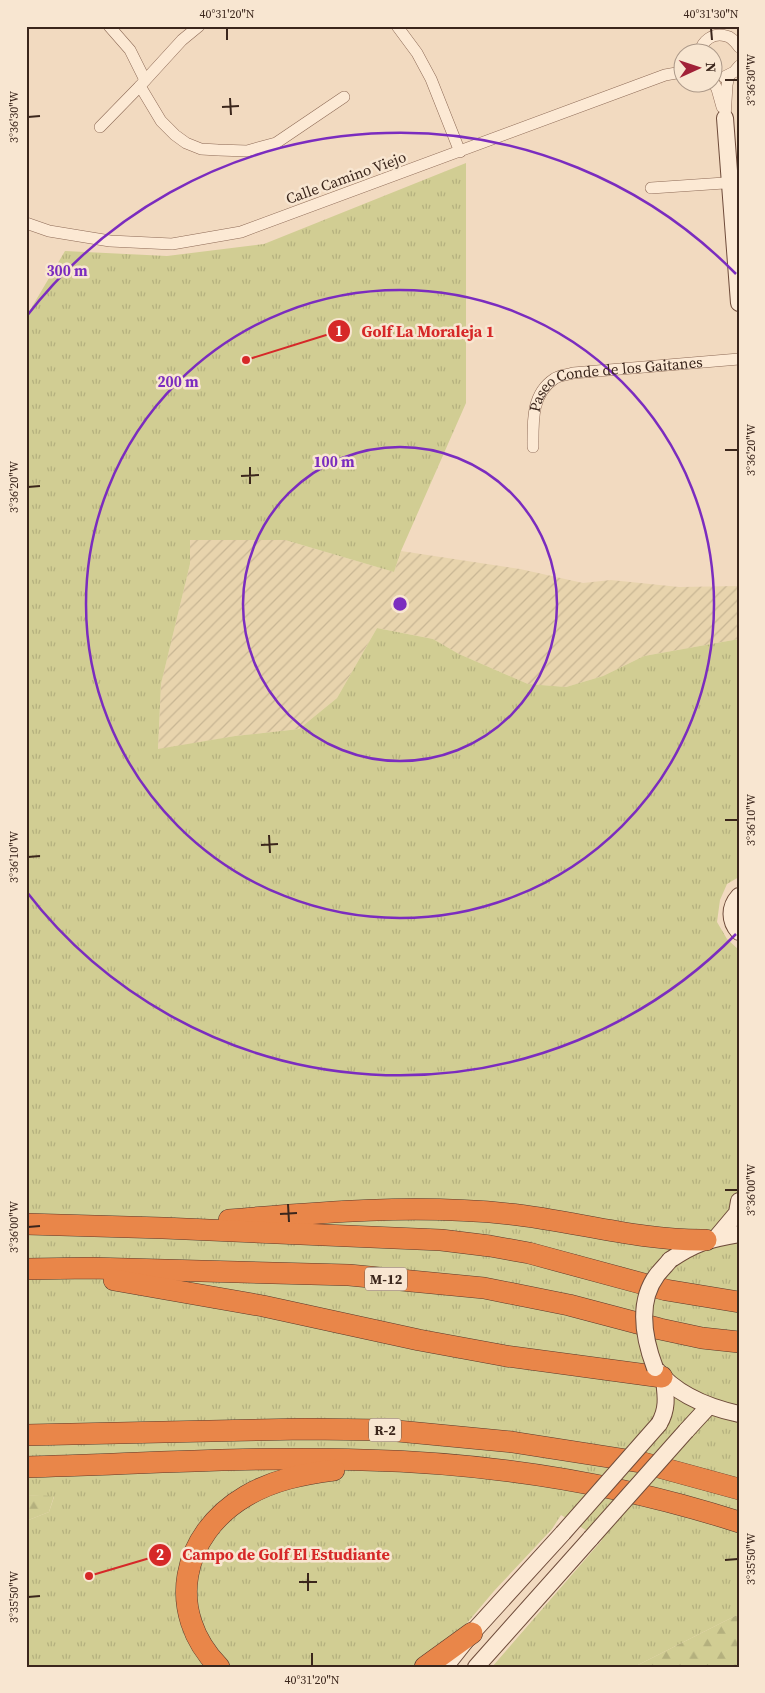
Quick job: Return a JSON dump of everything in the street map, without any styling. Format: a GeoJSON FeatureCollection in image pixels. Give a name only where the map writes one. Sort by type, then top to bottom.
{"type":"FeatureCollection","features":[{"type":"Feature","properties":{"kind":"highway"},"geometry":{"type":"LineString","coordinates":[[163,1228],[194,1223],[365,1209],[443,1210],[508,1214],[682,1240],[711,1239]]}},
{"type":"Feature","properties":{"kind":"highway"},"geometry":{"type":"LineString","coordinates":[[26,1224],[441,1240],[529,1253],[666,1290],[739,1302]]}},
{"type":"Feature","properties":{"kind":"highway","name":"M-12"},"geometry":{"type":"LineString","coordinates":[[26,1268],[349,1275],[474,1287],[569,1305],[660,1330],[702,1338],[739,1342]]}},
{"type":"Feature","properties":{"kind":"highway"},"geometry":{"type":"LineString","coordinates":[[26,1273],[103,1278],[128,1282],[317,1316],[428,1342],[506,1356],[661,1375]]}},
{"type":"Feature","properties":{"kind":"highway","name":"R-2"},"geometry":{"type":"LineString","coordinates":[[26,1435],[305,1429],[386,1430],[512,1442],[640,1462],[739,1489]]}},
{"type":"Feature","properties":{"kind":"highway","name":"R-2"},"geometry":{"type":"LineString","coordinates":[[26,1467],[270,1459],[408,1462],[506,1471],[619,1489],[739,1522]]}},
{"type":"Feature","properties":{"kind":"highway"},"geometry":{"type":"LineString","coordinates":[[219,1667],[198,1640],[190,1621],[186,1594],[187,1578],[198,1544],[219,1516],[247,1495],[275,1483],[308,1474],[336,1470],[427,1472],[619,1489]]}},
{"type":"Feature","properties":{"kind":"highway"},"geometry":{"type":"LineString","coordinates":[[425,1667],[472,1633]]}},
{"type":"Feature","properties":{"kind":"street"},"geometry":{"type":"LineString","coordinates":[[110,26],[130,50],[142,83],[161,121],[174,135],[186,143],[201,149],[247,150],[276,143],[344,97]]}},
{"type":"Feature","properties":{"kind":"street"},"geometry":{"type":"LineString","coordinates":[[100,127],[182,40],[199,26]]}},
{"type":"Feature","properties":{"kind":"street"},"geometry":{"type":"LineString","coordinates":[[397,26],[417,53],[431,79],[460,152]]}},
{"type":"Feature","properties":{"kind":"street"},"geometry":{"type":"LineString","coordinates":[[703,42],[710,26]]}},
{"type":"Feature","properties":{"kind":"street"},"geometry":{"type":"LineString","coordinates":[[708,42],[716,35],[733,37]]}},
{"type":"Feature","properties":{"kind":"street"},"geometry":{"type":"LineString","coordinates":[[722,78],[730,75],[739,66]]}},
{"type":"Feature","properties":{"kind":"street","name":"Calle Camino Viejo"},"geometry":{"type":"LineString","coordinates":[[665,75],[672,70]]}},
{"type":"Feature","properties":{"kind":"street","name":"Calle Camino Viejo"},"geometry":{"type":"LineString","coordinates":[[26,223],[49,230],[110,240],[172,244],[241,232],[672,74]]}},
{"type":"Feature","properties":{"kind":"street"},"geometry":{"type":"LineString","coordinates":[[725,118],[727,85],[730,75]]}},
{"type":"Feature","properties":{"kind":"street"},"geometry":{"type":"LineString","coordinates":[[718,92],[725,118],[734,183],[739,303]]}},
{"type":"Feature","properties":{"kind":"street"},"geometry":{"type":"LineString","coordinates":[[651,188],[734,183]]}},
{"type":"Feature","properties":{"kind":"street","name":"Paseo Conde de los Gaitanes"},"geometry":{"type":"LineString","coordinates":[[533,447],[533,424],[536,404],[542,389],[555,378],[573,373],[739,359]]}},
{"type":"Feature","properties":{"kind":"street"},"geometry":{"type":"LineString","coordinates":[[739,896],[734,901],[731,909],[731,918],[739,932]]}},
{"type":"Feature","properties":{"kind":"street"},"geometry":{"type":"LineString","coordinates":[[711,1239],[737,1213],[739,1201]]}},
{"type":"Feature","properties":{"kind":"street"},"geometry":{"type":"LineString","coordinates":[[445,1667],[472,1633],[659,1424],[664,1415],[666,1400],[661,1375],[645,1334],[644,1315],[647,1298],[656,1276],[670,1260],[688,1248],[711,1239],[739,1234]]}},
{"type":"Feature","properties":{"kind":"street"},"geometry":{"type":"LineString","coordinates":[[661,1375],[677,1390],[709,1406],[739,1414]]}},
{"type":"Feature","properties":{"kind":"street"},"geometry":{"type":"LineString","coordinates":[[476,1667],[709,1406]]}},
{"type":"Feature","properties":{"kind":"shaded area"},"geometry":{"type":"Polygon","coordinates":[[[190,540],[285,540],[394,572],[401,551],[520,569],[583,583],[611,580],[679,587],[739,586],[739,639],[644,656],[603,676],[566,687],[528,684],[459,654],[433,639],[377,628],[337,698],[299,729],[235,736],[158,750],[161,684],[190,564],[190,540]]]}},
{"type":"Feature","properties":{"kind":"green space"},"geometry":{"type":"Polygon","coordinates":[[[466,163],[466,403],[401,551],[394,572],[285,540],[190,540],[190,564],[161,684],[158,749],[235,736],[299,729],[337,698],[377,628],[433,639],[459,654],[528,684],[566,687],[603,676],[644,656],[739,639],[739,877],[727,884],[720,900],[717,922],[727,939],[739,950],[739,1614],[634,1667],[492,1667],[602,1540],[561,1515],[552,1529],[494,1591],[430,1667],[26,1667],[26,1521],[49,1512],[54,1497],[26,1495],[26,317],[65,251],[167,256],[264,244],[466,163]]]}},
{"type":"Feature","properties":{"kind":"green space"},"geometry":{"type":"Polygon","coordinates":[[[26,1495],[54,1496],[49,1512],[26,1521],[26,1495]]]}},
{"type":"Feature","properties":{"kind":"green space"},"geometry":{"type":"Polygon","coordinates":[[[739,1614],[739,1667],[634,1667],[739,1614]]]}},
{"type":"Feature","properties":{"kind":"place","name":"Golf La Moraleja 1"},"geometry":{"type":"Point","coordinates":[246,360]}},
{"type":"Feature","properties":{"kind":"place","name":"Campo de Golf El Estudiante"},"geometry":{"type":"Point","coordinates":[89,1576]}}]}
